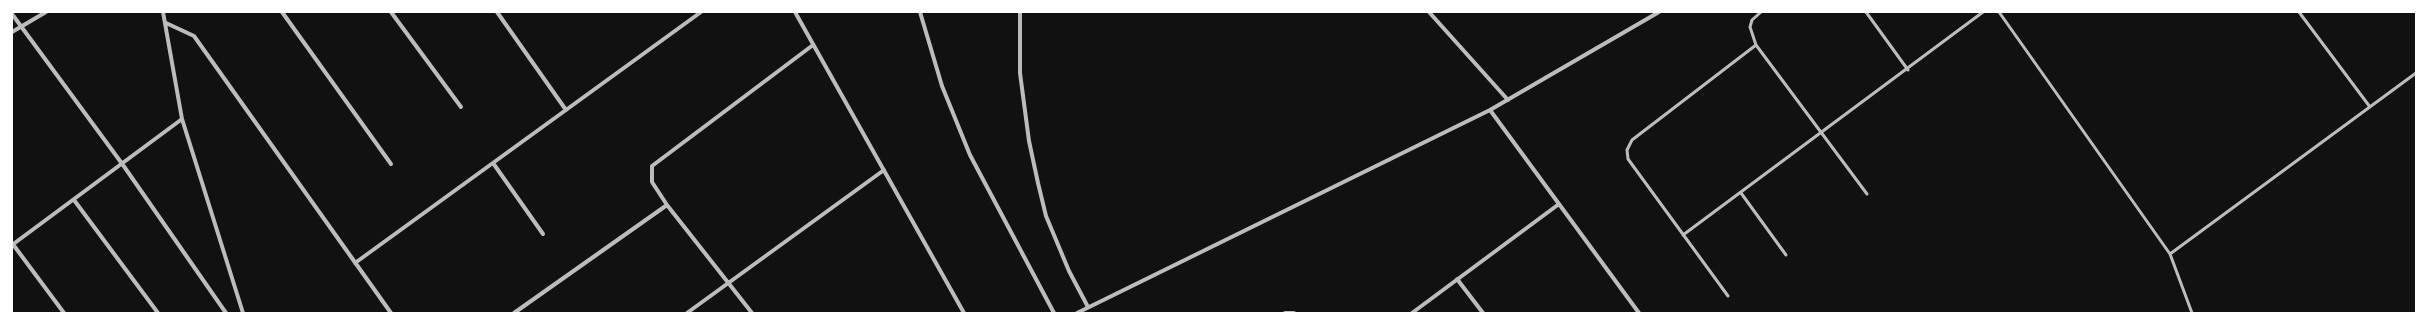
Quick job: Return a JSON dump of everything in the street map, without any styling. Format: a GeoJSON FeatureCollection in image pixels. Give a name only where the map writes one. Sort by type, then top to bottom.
{"type":"FeatureCollection","features":[{"type":"Feature","properties":{"kind":"street"},"geometry":{"type":"LineString","coordinates":[[12,32],[46,12]]}},
{"type":"Feature","properties":{"kind":"street"},"geometry":{"type":"LineString","coordinates":[[163,12],[182,119],[243,313]]}},
{"type":"Feature","properties":{"kind":"street"},"geometry":{"type":"LineString","coordinates":[[282,12],[391,164]]}},
{"type":"Feature","properties":{"kind":"street"},"geometry":{"type":"LineString","coordinates":[[391,12],[461,108]]}},
{"type":"Feature","properties":{"kind":"street"},"geometry":{"type":"LineString","coordinates":[[497,12],[566,110]]}},
{"type":"Feature","properties":{"kind":"street"},"geometry":{"type":"LineString","coordinates":[[355,263],[701,12]]}},
{"type":"Feature","properties":{"kind":"street"},"geometry":{"type":"LineString","coordinates":[[795,12],[964,313]]}},
{"type":"Feature","properties":{"kind":"street"},"geometry":{"type":"LineString","coordinates":[[920,12],[942,86],[970,155],[1054,313]]}},
{"type":"Feature","properties":{"kind":"street"},"geometry":{"type":"LineString","coordinates":[[1020,12],[1020,73],[1029,141],[1038,183],[1046,216],[1069,271],[1088,307]]}},
{"type":"Feature","properties":{"kind":"street"},"geometry":{"type":"LineString","coordinates":[[1429,12],[1508,100]]}},
{"type":"Feature","properties":{"kind":"street"},"geometry":{"type":"LineString","coordinates":[[1077,313],[1490,110],[1659,12]]}},
{"type":"Feature","properties":{"kind":"street"},"geometry":{"type":"LineString","coordinates":[[12,14],[123,164],[226,313]]}},
{"type":"Feature","properties":{"kind":"street"},"geometry":{"type":"LineString","coordinates":[[166,23],[194,36],[391,313]]}},
{"type":"Feature","properties":{"kind":"street"},"geometry":{"type":"LineString","coordinates":[[752,313],[729,282],[666,205],[652,182],[652,166],[814,45]]}},
{"type":"Feature","properties":{"kind":"street"},"geometry":{"type":"LineString","coordinates":[[1490,110],[1639,313]]}},
{"type":"Feature","properties":{"kind":"street"},"geometry":{"type":"LineString","coordinates":[[62,312],[12,244],[123,164],[182,119]]}},
{"type":"Feature","properties":{"kind":"street"},"geometry":{"type":"LineString","coordinates":[[493,163],[543,234]]}},
{"type":"Feature","properties":{"kind":"street"},"geometry":{"type":"LineString","coordinates":[[687,313],[884,170]]}},
{"type":"Feature","properties":{"kind":"street"},"geometry":{"type":"LineString","coordinates":[[74,200],[158,313]]}},
{"type":"Feature","properties":{"kind":"street"},"geometry":{"type":"LineString","coordinates":[[1412,313],[1559,204]]}},
{"type":"Feature","properties":{"kind":"street"},"geometry":{"type":"LineString","coordinates":[[514,313],[666,205]]}},
{"type":"Feature","properties":{"kind":"street"},"geometry":{"type":"LineString","coordinates":[[1457,279],[1483,313]]}},
{"type":"Feature","properties":{"kind":"street"},"geometry":{"type":"LineString","coordinates":[[1285,313],[1294,313]]}},
{"type":"Feature","properties":{"kind":"lane"},"geometry":{"type":"LineString","coordinates":[[1761,12],[1752,20],[1750,27],[1756,45],[1867,194]]}},
{"type":"Feature","properties":{"kind":"lane"},"geometry":{"type":"LineString","coordinates":[[1866,12],[1908,70]]}},
{"type":"Feature","properties":{"kind":"lane"},"geometry":{"type":"LineString","coordinates":[[1683,235],[1908,70],[1983,12]]}},
{"type":"Feature","properties":{"kind":"lane"},"geometry":{"type":"LineString","coordinates":[[1999,12],[2170,254],[2192,313]]}},
{"type":"Feature","properties":{"kind":"lane"},"geometry":{"type":"LineString","coordinates":[[2299,12],[2370,107]]}},
{"type":"Feature","properties":{"kind":"lane"},"geometry":{"type":"LineString","coordinates":[[1728,296],[1628,159],[1628,150],[1632,140],[1756,45]]}},
{"type":"Feature","properties":{"kind":"lane"},"geometry":{"type":"LineString","coordinates":[[2170,254],[2416,73]]}},
{"type":"Feature","properties":{"kind":"lane"},"geometry":{"type":"LineString","coordinates":[[1740,192],[1786,255]]}}]}
